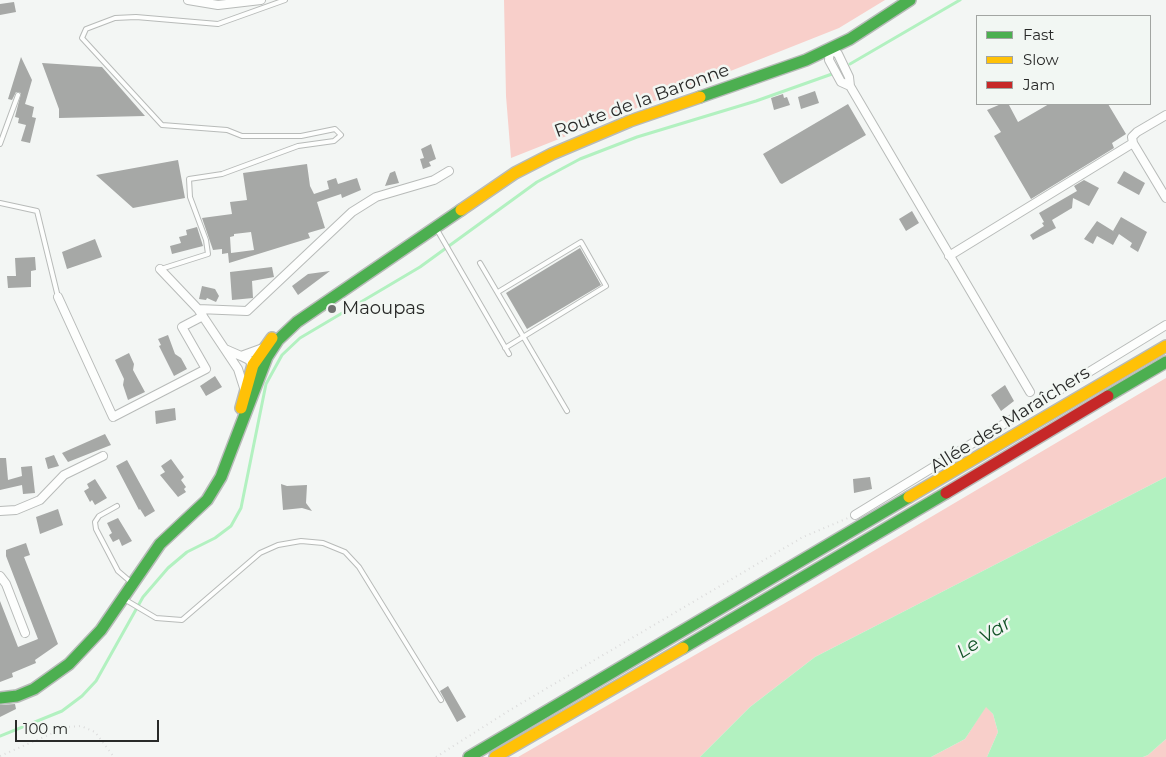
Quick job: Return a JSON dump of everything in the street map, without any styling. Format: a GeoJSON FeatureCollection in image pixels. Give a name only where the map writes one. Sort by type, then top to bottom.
{"type":"FeatureCollection","features":[{"type":"Feature","properties":{"kind":"main road","name":"Route de la Baronne"},"geometry":{"type":"LineString","coordinates":[[0,698],[17,696],[34,689],[69,664],[129,601],[134,584],[160,544],[207,500],[221,477],[235,437],[248,395],[253,367],[262,348],[274,336],[515,173],[578,142],[630,121],[806,60],[850,39],[910,0]]}},
{"type":"Feature","properties":{"kind":"main road","name":"Route de la Baronne"},"geometry":{"type":"LineString","coordinates":[[248,395],[275,344],[297,322]]}},
{"type":"Feature","properties":{"kind":"main road"},"geometry":{"type":"LineString","coordinates":[[469,757],[1166,346]]}},
{"type":"Feature","properties":{"kind":"main road"},"geometry":{"type":"LineString","coordinates":[[494,757],[778,593],[1166,362]]}},
{"type":"Feature","properties":{"kind":"street"},"geometry":{"type":"LineString","coordinates":[[188,0],[218,5],[261,0]]}},
{"type":"Feature","properties":{"kind":"street"},"geometry":{"type":"LineString","coordinates":[[830,49],[829,60],[841,82],[850,86],[1030,392]]}},
{"type":"Feature","properties":{"kind":"street"},"geometry":{"type":"LineString","coordinates":[[1166,114],[1132,137],[1133,144],[1166,198]]}},
{"type":"Feature","properties":{"kind":"street"},"geometry":{"type":"LineString","coordinates":[[949,256],[1133,144]]}},
{"type":"Feature","properties":{"kind":"street"},"geometry":{"type":"LineString","coordinates":[[58,297],[113,417],[206,369],[182,328],[200,312],[247,311],[352,212],[376,197],[434,180],[449,171]]}},
{"type":"Feature","properties":{"kind":"street"},"geometry":{"type":"LineString","coordinates":[[160,269],[200,312],[238,369],[248,395]]}},
{"type":"Feature","properties":{"kind":"street","name":"Allée des Maraîchers"},"geometry":{"type":"LineString","coordinates":[[854,516],[1166,325]]}},
{"type":"Feature","properties":{"kind":"street"},"geometry":{"type":"LineString","coordinates":[[241,356],[262,348]]}},
{"type":"Feature","properties":{"kind":"street"},"geometry":{"type":"LineString","coordinates":[[226,350],[241,356],[253,367]]}},
{"type":"Feature","properties":{"kind":"street"},"geometry":{"type":"LineString","coordinates":[[238,369],[253,367],[265,362]]}},
{"type":"Feature","properties":{"kind":"street"},"geometry":{"type":"LineString","coordinates":[[0,511],[16,510],[40,500],[64,475],[103,456]]}},
{"type":"Feature","properties":{"kind":"street"},"geometry":{"type":"LineString","coordinates":[[0,576],[6,584],[25,633]]}},
{"type":"Feature","properties":{"kind":"lane"},"geometry":{"type":"LineString","coordinates":[[160,269],[208,254],[206,240],[190,197],[189,178],[222,174],[298,146],[334,141],[341,135],[335,129],[301,136],[242,136],[227,130],[162,125],[82,38],[86,29],[115,18],[136,17],[218,24],[285,0]]}},
{"type":"Feature","properties":{"kind":"lane"},"geometry":{"type":"LineString","coordinates":[[0,144],[18,95]]}},
{"type":"Feature","properties":{"kind":"lane"},"geometry":{"type":"LineString","coordinates":[[0,203],[37,211],[58,297]]}},
{"type":"Feature","properties":{"kind":"lane"},"geometry":{"type":"LineString","coordinates":[[435,227],[509,354]]}},
{"type":"Feature","properties":{"kind":"lane"},"geometry":{"type":"LineString","coordinates":[[498,292],[581,242],[606,286],[505,348]]}},
{"type":"Feature","properties":{"kind":"lane"},"geometry":{"type":"LineString","coordinates":[[480,263],[567,411]]}},
{"type":"Feature","properties":{"kind":"lane"},"geometry":{"type":"LineString","coordinates":[[117,506],[99,516],[95,522],[96,529],[118,571],[134,584]]}},
{"type":"Feature","properties":{"kind":"lane"},"geometry":{"type":"LineString","coordinates":[[129,601],[156,618],[182,620],[260,553],[278,545],[301,541],[323,543],[345,552],[359,567],[441,700]]}},
{"type":"Feature","properties":{"kind":"path"},"geometry":{"type":"LineString","coordinates":[[436,757],[510,710],[803,537],[854,516]]}},
{"type":"Feature","properties":{"kind":"path"},"geometry":{"type":"LineString","coordinates":[[0,756],[67,727],[81,726],[95,732],[114,757]]}},
{"type":"Feature","properties":{"kind":"shaded area"},"geometry":{"type":"Polygon","coordinates":[[[504,0],[885,0],[839,28],[511,158],[506,96],[504,0]]]}},
{"type":"Feature","properties":{"kind":"shaded area"},"geometry":{"type":"Polygon","coordinates":[[[1166,378],[1166,477],[815,657],[750,707],[700,757],[518,757],[799,595],[1166,378]]]}},
{"type":"Feature","properties":{"kind":"shaded area"},"geometry":{"type":"Polygon","coordinates":[[[986,706],[993,714],[998,732],[987,757],[931,757],[965,739],[986,706]]]}},
{"type":"Feature","properties":{"kind":"shaded area"},"geometry":{"type":"Polygon","coordinates":[[[1166,739],[1166,757],[1143,757],[1148,755],[1166,739]]]}},
{"type":"Feature","properties":{"kind":"water","name":"Le Var"},"geometry":{"type":"Polygon","coordinates":[[[1166,477],[1166,739],[1148,755],[1143,757],[987,757],[998,732],[993,714],[986,707],[965,739],[931,757],[700,757],[750,707],[815,657],[1166,477]]]}},
{"type":"Feature","properties":{"kind":"building"},"geometry":{"type":"Polygon","coordinates":[[[14,2],[16,12],[0,15],[0,4],[14,2]]]}},
{"type":"Feature","properties":{"kind":"building"},"geometry":{"type":"Polygon","coordinates":[[[21,57],[32,80],[25,104],[34,107],[32,117],[36,118],[30,143],[21,141],[26,125],[18,123],[19,118],[15,117],[21,93],[16,92],[12,100],[8,99],[21,57]]]}},
{"type":"Feature","properties":{"kind":"building"},"geometry":{"type":"Polygon","coordinates":[[[42,63],[102,67],[145,116],[59,118],[59,109],[42,63]]]}},
{"type":"Feature","properties":{"kind":"building"},"geometry":{"type":"Polygon","coordinates":[[[815,91],[819,103],[801,109],[798,97],[815,91]]]}},
{"type":"Feature","properties":{"kind":"building"},"geometry":{"type":"Polygon","coordinates":[[[783,94],[784,98],[787,97],[790,105],[774,110],[771,98],[783,94]]]}},
{"type":"Feature","properties":{"kind":"building"},"geometry":{"type":"Polygon","coordinates":[[[848,104],[866,135],[782,184],[780,183],[763,154],[848,104]]]}},
{"type":"Feature","properties":{"kind":"building"},"geometry":{"type":"Polygon","coordinates":[[[999,105],[1009,105],[1018,122],[1047,105],[1109,105],[1126,134],[1112,143],[1114,148],[1031,199],[994,136],[1001,132],[987,110],[999,105]]]}},
{"type":"Feature","properties":{"kind":"building"},"geometry":{"type":"Polygon","coordinates":[[[431,144],[436,159],[429,162],[431,166],[423,169],[420,159],[424,158],[421,149],[431,144]]]}},
{"type":"Feature","properties":{"kind":"building"},"geometry":{"type":"Polygon","coordinates":[[[178,160],[185,198],[133,208],[96,175],[178,160]]]}},
{"type":"Feature","properties":{"kind":"building"},"geometry":{"type":"Polygon","coordinates":[[[307,164],[310,186],[314,194],[329,189],[327,181],[336,178],[338,184],[357,178],[361,190],[342,198],[341,194],[317,202],[325,228],[308,233],[310,238],[229,263],[228,253],[222,254],[222,249],[213,250],[202,218],[232,214],[230,202],[247,200],[243,173],[307,164]],[[251,232],[234,234],[234,236],[230,237],[231,253],[254,250],[251,232]]]}},
{"type":"Feature","properties":{"kind":"building"},"geometry":{"type":"Polygon","coordinates":[[[395,171],[399,183],[385,186],[390,173],[395,171]]]}},
{"type":"Feature","properties":{"kind":"building"},"geometry":{"type":"Polygon","coordinates":[[[1124,171],[1145,183],[1139,195],[1117,183],[1124,171]]]}},
{"type":"Feature","properties":{"kind":"building"},"geometry":{"type":"Polygon","coordinates":[[[1084,180],[1099,188],[1089,206],[1073,198],[1072,208],[1052,220],[1056,228],[1033,240],[1030,235],[1044,226],[1039,213],[1077,191],[1074,186],[1084,180]]]}},
{"type":"Feature","properties":{"kind":"building"},"geometry":{"type":"Polygon","coordinates":[[[912,211],[919,223],[906,231],[899,219],[912,211]]]}},
{"type":"Feature","properties":{"kind":"building"},"geometry":{"type":"Polygon","coordinates":[[[1121,217],[1147,232],[1138,252],[1130,247],[1132,243],[1119,234],[1113,245],[1097,236],[1093,244],[1084,239],[1097,221],[1113,231],[1121,217]]]}},
{"type":"Feature","properties":{"kind":"building"},"geometry":{"type":"Polygon","coordinates":[[[197,227],[203,246],[172,254],[170,246],[181,243],[179,237],[187,235],[186,230],[197,227]]]}},
{"type":"Feature","properties":{"kind":"building"},"geometry":{"type":"Polygon","coordinates":[[[95,239],[102,257],[67,269],[62,252],[95,239]]]}},
{"type":"Feature","properties":{"kind":"building"},"geometry":{"type":"Polygon","coordinates":[[[580,248],[601,285],[527,329],[506,293],[580,248]]]}},
{"type":"Feature","properties":{"kind":"building"},"geometry":{"type":"Polygon","coordinates":[[[35,257],[36,270],[31,271],[31,287],[8,288],[7,276],[16,276],[15,258],[35,257]]]}},
{"type":"Feature","properties":{"kind":"building"},"geometry":{"type":"Polygon","coordinates":[[[272,267],[274,277],[252,281],[253,298],[232,300],[230,272],[272,267]]]}},
{"type":"Feature","properties":{"kind":"building"},"geometry":{"type":"Polygon","coordinates":[[[330,271],[298,295],[292,286],[308,274],[330,271]]]}},
{"type":"Feature","properties":{"kind":"building"},"geometry":{"type":"Polygon","coordinates":[[[202,286],[215,289],[219,296],[216,302],[207,298],[206,300],[199,299],[202,286]]]}},
{"type":"Feature","properties":{"kind":"building"},"geometry":{"type":"Polygon","coordinates":[[[168,335],[175,354],[181,358],[187,369],[174,376],[159,346],[161,345],[158,339],[168,335]]]}},
{"type":"Feature","properties":{"kind":"building"},"geometry":{"type":"Polygon","coordinates":[[[129,353],[134,364],[133,370],[145,392],[128,400],[123,385],[124,379],[115,360],[129,353]]]}},
{"type":"Feature","properties":{"kind":"building"},"geometry":{"type":"Polygon","coordinates":[[[215,376],[222,387],[206,396],[200,386],[215,376]]]}},
{"type":"Feature","properties":{"kind":"building"},"geometry":{"type":"Polygon","coordinates":[[[1005,385],[1014,401],[1001,411],[991,395],[1005,385]]]}},
{"type":"Feature","properties":{"kind":"building"},"geometry":{"type":"Polygon","coordinates":[[[175,408],[176,420],[156,424],[155,411],[175,408]]]}},
{"type":"Feature","properties":{"kind":"building"},"geometry":{"type":"Polygon","coordinates":[[[105,434],[111,445],[68,462],[62,453],[105,434]]]}},
{"type":"Feature","properties":{"kind":"building"},"geometry":{"type":"Polygon","coordinates":[[[54,455],[59,466],[48,469],[45,458],[54,455]]]}},
{"type":"Feature","properties":{"kind":"building"},"geometry":{"type":"Polygon","coordinates":[[[0,458],[6,458],[8,480],[22,476],[21,467],[32,466],[35,493],[23,494],[22,485],[0,490],[0,458]]]}},
{"type":"Feature","properties":{"kind":"building"},"geometry":{"type":"Polygon","coordinates":[[[171,459],[184,477],[181,480],[186,487],[184,489],[186,492],[178,497],[160,475],[165,472],[161,466],[171,459]]]}},
{"type":"Feature","properties":{"kind":"building"},"geometry":{"type":"Polygon","coordinates":[[[127,460],[155,511],[145,517],[139,510],[116,466],[127,460]]]}},
{"type":"Feature","properties":{"kind":"building"},"geometry":{"type":"Polygon","coordinates":[[[870,477],[872,489],[854,493],[853,479],[870,477]]]}},
{"type":"Feature","properties":{"kind":"building"},"geometry":{"type":"Polygon","coordinates":[[[95,479],[107,498],[95,505],[92,500],[90,502],[84,491],[89,488],[87,484],[95,479]]]}},
{"type":"Feature","properties":{"kind":"building"},"geometry":{"type":"Polygon","coordinates":[[[281,484],[287,486],[307,485],[306,503],[312,511],[302,508],[283,510],[281,484]]]}},
{"type":"Feature","properties":{"kind":"building"},"geometry":{"type":"Polygon","coordinates":[[[58,509],[63,525],[40,534],[36,517],[58,509]]]}},
{"type":"Feature","properties":{"kind":"building"},"geometry":{"type":"Polygon","coordinates":[[[118,518],[132,541],[122,546],[119,539],[113,542],[109,535],[112,533],[107,523],[118,518]]]}},
{"type":"Feature","properties":{"kind":"building"},"geometry":{"type":"Polygon","coordinates":[[[26,543],[30,555],[24,557],[58,644],[35,660],[36,663],[12,673],[13,677],[0,682],[0,601],[18,647],[38,639],[6,556],[6,550],[26,543]]]}},
{"type":"Feature","properties":{"kind":"building"},"geometry":{"type":"Polygon","coordinates":[[[448,686],[466,717],[457,722],[440,691],[448,686]]]}},
{"type":"Feature","properties":{"kind":"building"},"geometry":{"type":"Polygon","coordinates":[[[15,704],[16,709],[0,717],[0,705],[15,704]]]}},
{"type":"Feature","properties":{"kind":"waterway"},"geometry":{"type":"LineString","coordinates":[[850,64],[960,0]]}},
{"type":"Feature","properties":{"kind":"waterway"},"geometry":{"type":"LineString","coordinates":[[0,736],[62,711],[82,696],[96,681],[143,597],[168,568],[187,552],[215,538],[231,526],[241,508],[266,384],[282,355],[300,338],[420,267],[537,182],[580,159],[637,137],[756,101],[832,74]]}},
{"type":"Feature","properties":{"kind":"traffic: fast"},"geometry":{"type":"LineString","coordinates":[[700,97],[806,60],[850,39],[910,0]]}},
{"type":"Feature","properties":{"kind":"traffic: fast"},"geometry":{"type":"LineString","coordinates":[[0,698],[17,696],[34,689],[69,664],[101,630],[160,544],[207,500],[221,477],[267,357],[278,340],[297,322],[461,210]]}},
{"type":"Feature","properties":{"kind":"traffic: fast"},"geometry":{"type":"LineString","coordinates":[[1108,396],[1166,362]]}},
{"type":"Feature","properties":{"kind":"traffic: fast"},"geometry":{"type":"LineString","coordinates":[[683,648],[946,493]]}},
{"type":"Feature","properties":{"kind":"traffic: fast"},"geometry":{"type":"LineString","coordinates":[[469,757],[909,497]]}},
{"type":"Feature","properties":{"kind":"traffic: slow"},"geometry":{"type":"LineString","coordinates":[[461,210],[515,173],[552,154],[630,121],[700,97]]}},
{"type":"Feature","properties":{"kind":"traffic: slow"},"geometry":{"type":"LineString","coordinates":[[241,408],[253,365],[272,338]]}},
{"type":"Feature","properties":{"kind":"traffic: slow"},"geometry":{"type":"LineString","coordinates":[[909,497],[1166,346]]}},
{"type":"Feature","properties":{"kind":"traffic: slow"},"geometry":{"type":"LineString","coordinates":[[495,757],[683,648]]}},
{"type":"Feature","properties":{"kind":"traffic: jam"},"geometry":{"type":"LineString","coordinates":[[946,493],[1108,396]]}},
{"type":"Feature","properties":{"kind":"place","name":"Maoupas"},"geometry":{"type":"Point","coordinates":[332,309]}}]}
